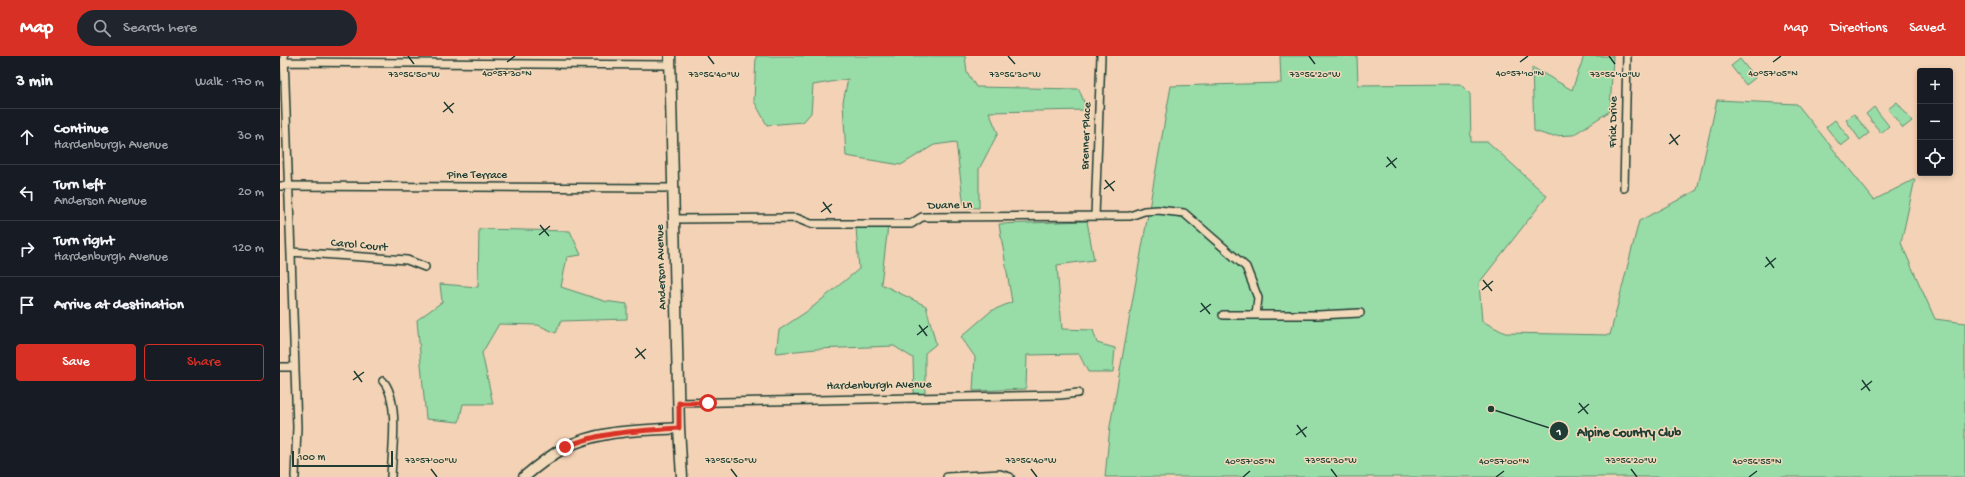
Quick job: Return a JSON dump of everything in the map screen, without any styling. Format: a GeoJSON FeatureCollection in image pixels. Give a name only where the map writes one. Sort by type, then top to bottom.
{"type":"FeatureCollection","features":[{"type":"Feature","properties":{"kind":"main road","name":"Anderson Avenue"},"geometry":{"type":"LineString","coordinates":[[670,61],[679,428],[682,477]]}},
{"type":"Feature","properties":{"kind":"main road"},"geometry":{"type":"LineString","coordinates":[[524,477],[550,456],[565,447],[586,439],[614,433],[679,428]]}},
{"type":"Feature","properties":{"kind":"street","name":"Brenner Place"},"geometry":{"type":"LineString","coordinates":[[1095,216],[1100,56]]}},
{"type":"Feature","properties":{"kind":"street","name":"Frick Drive"},"geometry":{"type":"LineString","coordinates":[[1624,188],[1627,56]]}},
{"type":"Feature","properties":{"kind":"street"},"geometry":{"type":"LineString","coordinates":[[295,477],[297,428],[288,186],[283,123],[284,59],[670,61]]}},
{"type":"Feature","properties":{"kind":"street","name":"Pine Terrace"},"geometry":{"type":"LineString","coordinates":[[280,186],[673,188]]}},
{"type":"Feature","properties":{"kind":"street","name":"Duane Ln"},"geometry":{"type":"LineString","coordinates":[[674,219],[796,218],[811,224],[910,224],[922,217],[1130,216],[1144,211],[1172,211],[1184,213],[1200,225],[1246,267],[1258,298],[1256,315]]}},
{"type":"Feature","properties":{"kind":"street","name":"Carol Court"},"geometry":{"type":"LineString","coordinates":[[291,252],[407,260],[425,266]]}},
{"type":"Feature","properties":{"kind":"street"},"geometry":{"type":"LineString","coordinates":[[1223,315],[1318,316],[1360,313]]}},
{"type":"Feature","properties":{"kind":"street"},"geometry":{"type":"LineString","coordinates":[[280,367],[295,367]]}},
{"type":"Feature","properties":{"kind":"street"},"geometry":{"type":"LineString","coordinates":[[383,381],[389,389],[393,404],[391,477]]}},
{"type":"Feature","properties":{"kind":"street","name":"Hardenburgh Avenue"},"geometry":{"type":"LineString","coordinates":[[679,403],[1060,395],[1078,393]]}},
{"type":"Feature","properties":{"kind":"street"},"geometry":{"type":"LineString","coordinates":[[947,477],[1000,474],[1010,477]]}},
{"type":"Feature","properties":{"kind":"green space"},"geometry":{"type":"Polygon","coordinates":[[[756,56],[965,56],[967,72],[976,87],[1079,89],[1087,110],[989,112],[998,133],[979,169],[979,208],[964,207],[956,142],[934,145],[901,165],[846,156],[843,102],[848,79],[813,85],[811,113],[803,122],[767,125],[754,101],[756,56]]]}},
{"type":"Feature","properties":{"kind":"green space"},"geometry":{"type":"Polygon","coordinates":[[[1280,56],[1357,56],[1358,85],[1460,84],[1470,94],[1471,142],[1488,142],[1547,196],[1479,283],[1482,321],[1505,333],[1610,335],[1639,221],[1697,190],[1717,100],[1797,104],[1874,200],[1915,179],[1901,243],[1935,319],[1965,323],[1965,477],[1105,477],[1110,426],[1171,86],[1281,83],[1280,56]]]}},
{"type":"Feature","properties":{"kind":"green space"},"geometry":{"type":"Polygon","coordinates":[[[1584,56],[1613,56],[1610,111],[1573,135],[1550,136],[1534,131],[1532,67],[1572,90],[1584,56]]]}},
{"type":"Feature","properties":{"kind":"green space"},"geometry":{"type":"Polygon","coordinates":[[[1740,59],[1755,78],[1746,85],[1731,66],[1740,59]]]}},
{"type":"Feature","properties":{"kind":"green space"},"geometry":{"type":"Polygon","coordinates":[[[1897,102],[1912,121],[1903,128],[1888,109],[1897,102]]]}},
{"type":"Feature","properties":{"kind":"green space"},"geometry":{"type":"Polygon","coordinates":[[[1874,107],[1889,126],[1881,133],[1866,114],[1874,107]]]}},
{"type":"Feature","properties":{"kind":"green space"},"geometry":{"type":"Polygon","coordinates":[[[1854,114],[1869,133],[1860,140],[1846,120],[1854,114]]]}},
{"type":"Feature","properties":{"kind":"green space"},"geometry":{"type":"Polygon","coordinates":[[[1835,120],[1850,139],[1841,146],[1826,127],[1835,120]]]}},
{"type":"Feature","properties":{"kind":"green space"},"geometry":{"type":"Polygon","coordinates":[[[1087,221],[1094,260],[1057,265],[1062,329],[1093,330],[1097,343],[1115,348],[1113,372],[1088,372],[1079,354],[1027,355],[1026,389],[973,391],[975,357],[961,337],[991,311],[1012,302],[999,224],[1087,221]]]}},
{"type":"Feature","properties":{"kind":"green space"},"geometry":{"type":"Polygon","coordinates":[[[888,226],[881,284],[926,306],[936,344],[925,353],[925,394],[914,393],[913,358],[894,346],[816,349],[776,353],[779,330],[809,310],[859,269],[856,227],[888,226]]]}},
{"type":"Feature","properties":{"kind":"green space"},"geometry":{"type":"Polygon","coordinates":[[[479,229],[570,231],[581,255],[567,257],[561,287],[604,301],[627,304],[627,319],[561,321],[556,333],[538,325],[499,324],[482,353],[493,404],[463,404],[459,422],[426,419],[417,320],[442,302],[440,284],[478,287],[479,229]]]}},
{"type":"Feature","properties":{"kind":"place","name":"Alpine Country Club"},"geometry":{"type":"Point","coordinates":[1491,409]}},
{"type":"Feature","properties":{"kind":"route"},"geometry":{"type":"LineString","coordinates":[[565,447],[599,435],[679,428],[679,403],[708,403]]}}]}
